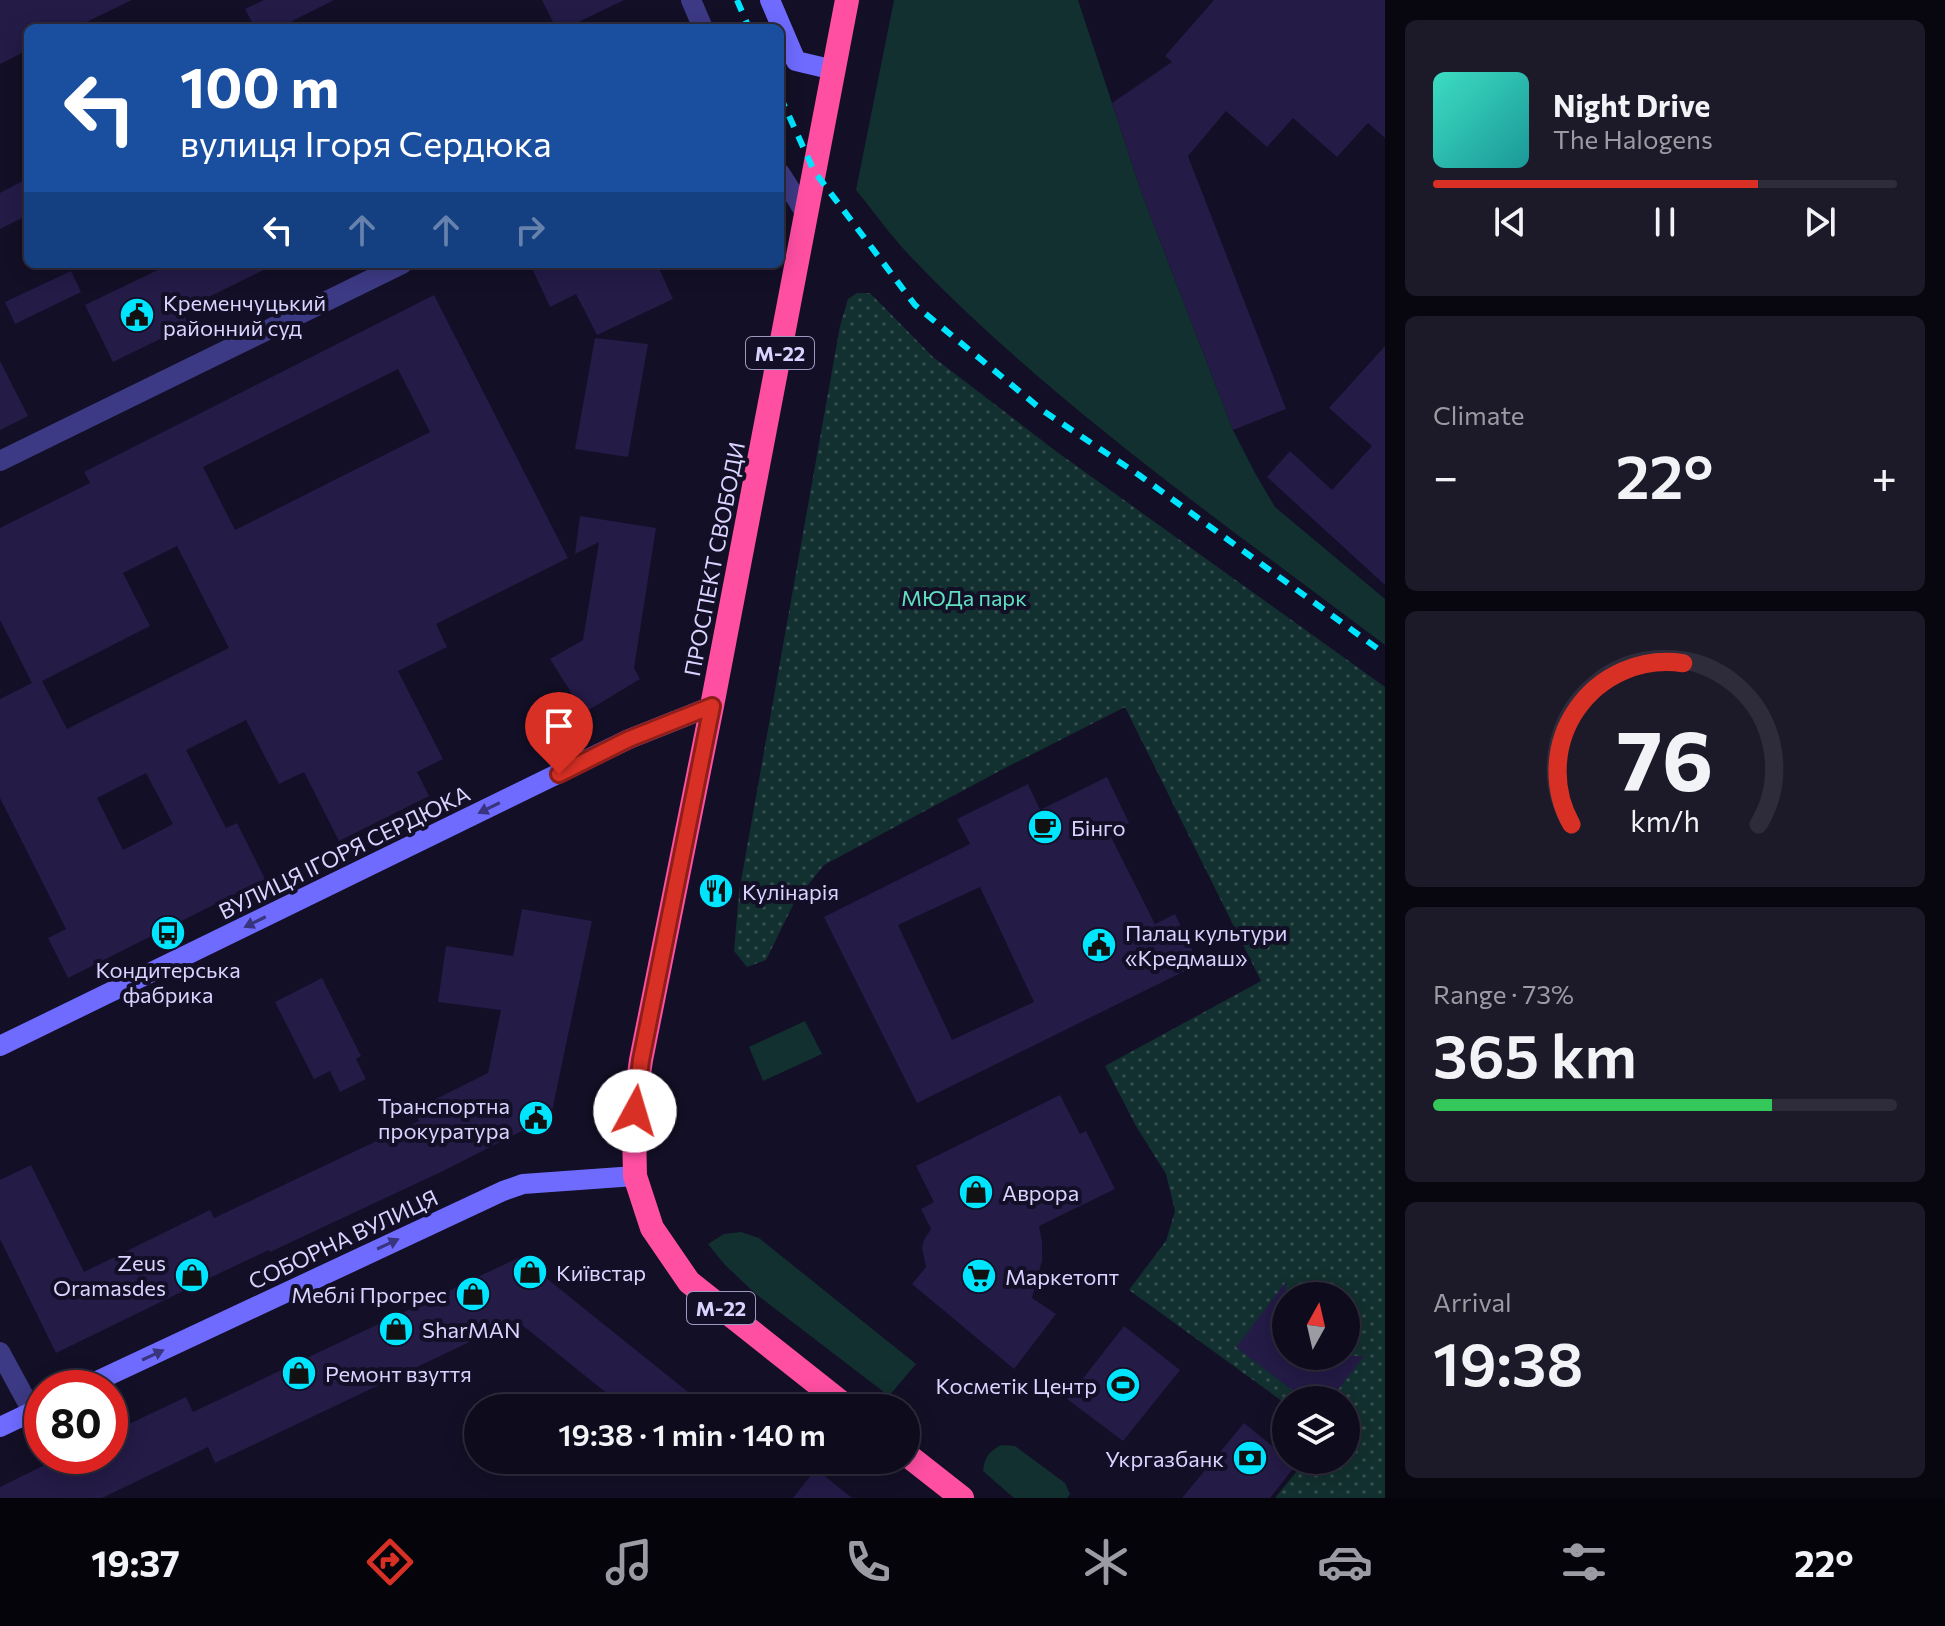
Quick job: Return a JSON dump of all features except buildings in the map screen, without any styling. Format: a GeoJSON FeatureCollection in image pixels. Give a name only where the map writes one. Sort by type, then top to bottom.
{"type":"FeatureCollection","features":[{"type":"Feature","properties":{"kind":"highway","name":"ПРОСПЕКТ СВОБОДИ"},"geometry":{"type":"LineString","coordinates":[[635,1176],[637,1088],[847,0]]}},
{"type":"Feature","properties":{"kind":"highway","name":"М-22"},"geometry":{"type":"LineString","coordinates":[[635,1176],[652,1228],[689,1282],[830,1394]]}},
{"type":"Feature","properties":{"kind":"highway"},"geometry":{"type":"LineString","coordinates":[[920,1465],[962,1498]]}},
{"type":"Feature","properties":{"kind":"street"},"geometry":{"type":"LineString","coordinates":[[691,0],[701,24]]}},
{"type":"Feature","properties":{"kind":"street"},"geometry":{"type":"LineString","coordinates":[[770,0],[780,24]]}},
{"type":"Feature","properties":{"kind":"street"},"geometry":{"type":"LineString","coordinates":[[784,33],[796,61],[834,70]]}},
{"type":"Feature","properties":{"kind":"street"},"geometry":{"type":"LineString","coordinates":[[784,179],[806,214]]}},
{"type":"Feature","properties":{"kind":"street"},"geometry":{"type":"LineString","coordinates":[[0,461],[394,268]]}},
{"type":"Feature","properties":{"kind":"street","name":"ВУЛИЦЯ ІГОРЯ СЕРДЮКА"},"geometry":{"type":"LineString","coordinates":[[0,1046],[629,739],[712,706]]}},
{"type":"Feature","properties":{"kind":"street","name":"СОБОРНА ВУЛИЦЯ"},"geometry":{"type":"LineString","coordinates":[[120,1370],[503,1191],[523,1184],[635,1176]]}},
{"type":"Feature","properties":{"kind":"street"},"geometry":{"type":"LineString","coordinates":[[0,1352],[24,1389]]}},
{"type":"Feature","properties":{"kind":"street"},"geometry":{"type":"LineString","coordinates":[[0,1427],[24,1415]]}},
{"type":"Feature","properties":{"kind":"green space"},"geometry":{"type":"Polygon","coordinates":[[[894,0],[1078,0],[1142,194],[1233,430],[1275,507],[1385,599],[1385,645],[1140,460],[1021,362],[910,256],[856,190],[894,0]]]}},
{"type":"Feature","properties":{"kind":"green space","name":"МЮДа парк"},"geometry":{"type":"Polygon","coordinates":[[[857,293],[870,293],[933,357],[1057,452],[1385,687],[1385,1498],[1275,1498],[1295,1474],[1360,1474],[1360,1386],[1272,1386],[1272,1394],[1129,1290],[1166,1241],[1175,1211],[1166,1174],[1136,1126],[1105,1066],[1261,981],[1125,707],[824,865],[795,901],[766,960],[747,967],[734,951],[739,892],[840,326],[848,299],[857,293]]]}},
{"type":"Feature","properties":{"kind":"green space"},"geometry":{"type":"Polygon","coordinates":[[[805,1021],[822,1054],[763,1081],[749,1047],[805,1021]]]}},
{"type":"Feature","properties":{"kind":"green space"},"geometry":{"type":"Polygon","coordinates":[[[741,1232],[759,1238],[916,1364],[891,1394],[886,1394],[757,1295],[725,1265],[708,1244],[724,1234],[741,1232]]]}},
{"type":"Feature","properties":{"kind":"green space"},"geometry":{"type":"Polygon","coordinates":[[[1001,1445],[1015,1446],[1065,1483],[1070,1494],[1067,1498],[1014,1498],[983,1471],[988,1455],[1001,1445]]]}},
{"type":"Feature","properties":{"kind":"railway"},"geometry":{"type":"LineString","coordinates":[[737,0],[747,24]]}},
{"type":"Feature","properties":{"kind":"railway"},"geometry":{"type":"LineString","coordinates":[[784,105],[814,171],[915,305],[1042,410],[1139,475],[1385,654]]}},
{"type":"Feature","properties":{"kind":"place","name":"Кременчуцький районний суд"},"geometry":{"type":"Point","coordinates":[137,315]}},
{"type":"Feature","properties":{"kind":"place","name":"Бінго"},"geometry":{"type":"Point","coordinates":[1045,827]}},
{"type":"Feature","properties":{"kind":"place","name":"Кулінарія"},"geometry":{"type":"Point","coordinates":[716,891]}},
{"type":"Feature","properties":{"kind":"place","name":"Кондитерська фабрика"},"geometry":{"type":"Point","coordinates":[168,933]}},
{"type":"Feature","properties":{"kind":"place","name":"Палац культури «Кредмаш»"},"geometry":{"type":"Point","coordinates":[1099,945]}},
{"type":"Feature","properties":{"kind":"place","name":"Транспортна прокуратура"},"geometry":{"type":"Point","coordinates":[536,1118]}},
{"type":"Feature","properties":{"kind":"place","name":"Аврора"},"geometry":{"type":"Point","coordinates":[976,1192]}},
{"type":"Feature","properties":{"kind":"place","name":"Київстар"},"geometry":{"type":"Point","coordinates":[530,1272]}},
{"type":"Feature","properties":{"kind":"place","name":"Zeus Oramasdes"},"geometry":{"type":"Point","coordinates":[192,1275]}},
{"type":"Feature","properties":{"kind":"place","name":"Маркетопт"},"geometry":{"type":"Point","coordinates":[979,1276]}},
{"type":"Feature","properties":{"kind":"place","name":"Меблі Прогрес"},"geometry":{"type":"Point","coordinates":[473,1294]}},
{"type":"Feature","properties":{"kind":"place","name":"SharMAN"},"geometry":{"type":"Point","coordinates":[396,1329]}},
{"type":"Feature","properties":{"kind":"place","name":"Ремонт взуття"},"geometry":{"type":"Point","coordinates":[299,1373]}},
{"type":"Feature","properties":{"kind":"place","name":"Косметік Центр"},"geometry":{"type":"Point","coordinates":[1123,1385]}},
{"type":"Feature","properties":{"kind":"place","name":"Укргазбанк"},"geometry":{"type":"Point","coordinates":[1250,1458]}},
{"type":"Feature","properties":{"kind":"route"},"geometry":{"type":"LineString","coordinates":[[559,774],[629,739],[712,706],[641,1060],[635,1111]]}}]}
